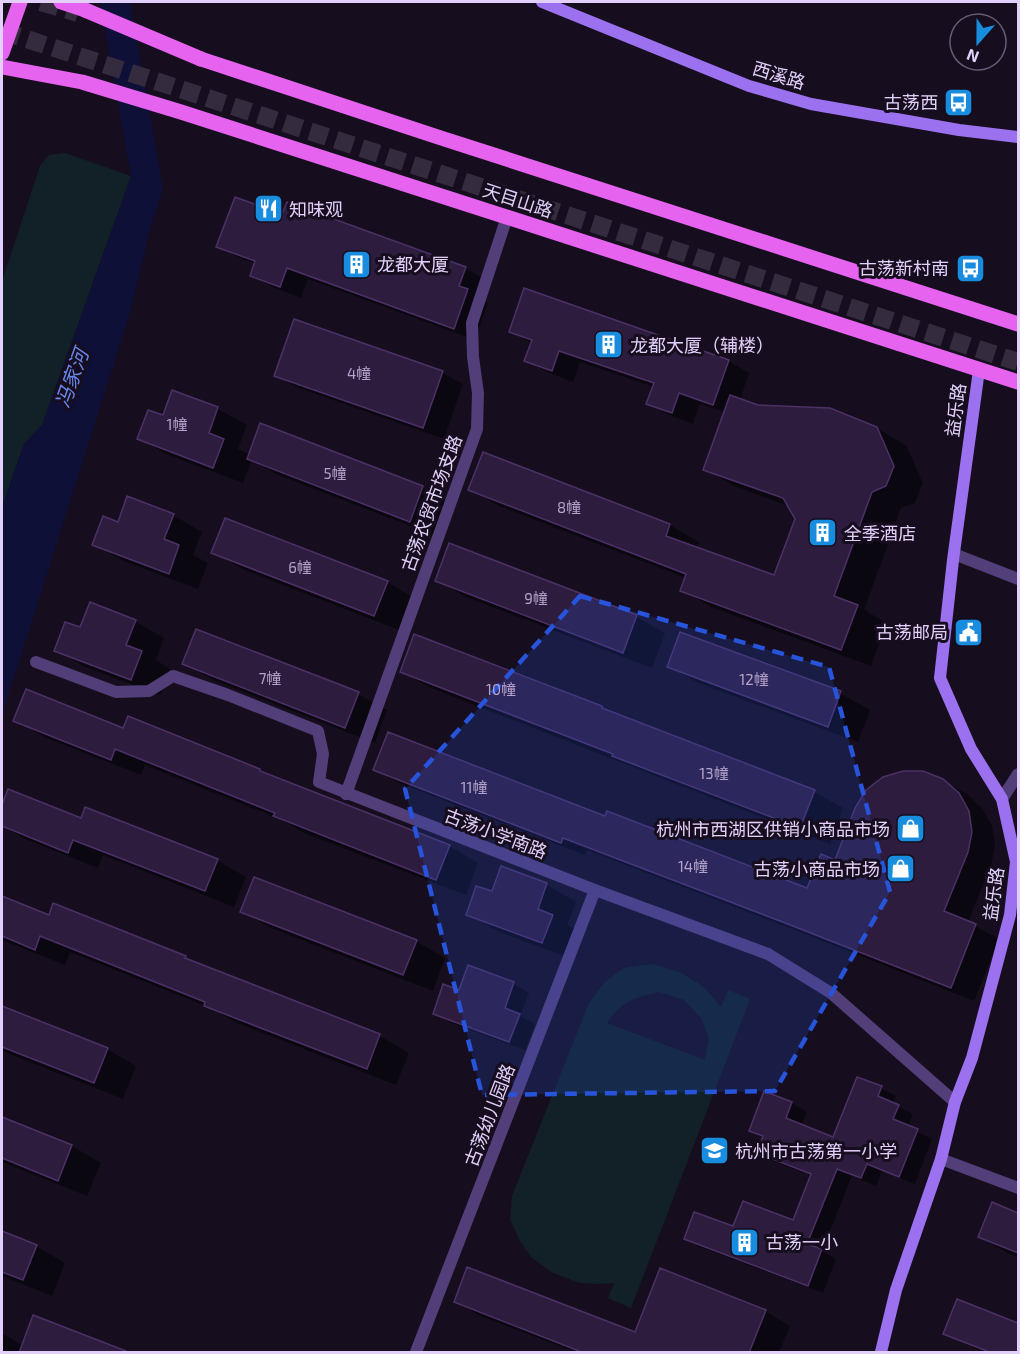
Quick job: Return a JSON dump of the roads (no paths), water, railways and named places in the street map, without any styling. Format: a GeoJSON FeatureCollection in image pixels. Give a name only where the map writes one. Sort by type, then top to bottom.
{"type":"FeatureCollection","features":[{"type":"Feature","properties":{"kind":"main road"},"geometry":{"type":"LineString","coordinates":[[2,53],[20,2]]}},
{"type":"Feature","properties":{"kind":"main road","name":"天目山路"},"geometry":{"type":"LineString","coordinates":[[61,2],[85,9],[201,59],[1018,324]]}},
{"type":"Feature","properties":{"kind":"main road","name":"天目山路"},"geometry":{"type":"LineString","coordinates":[[2,67],[82,82],[181,112],[1018,382]]}},
{"type":"Feature","properties":{"kind":"street","name":"西溪路"},"geometry":{"type":"LineString","coordinates":[[542,2],[749,86],[811,104],[959,130],[1018,137]]}},
{"type":"Feature","properties":{"kind":"street","name":"益乐路"},"geometry":{"type":"LineString","coordinates":[[881,1353],[896,1290],[941,1159],[955,1102],[972,1058],[1010,915],[1016,862],[1002,799],[971,749],[940,678],[979,370]]}},
{"type":"Feature","properties":{"kind":"lane","name":"古荡农贸市场支路"},"geometry":{"type":"LineString","coordinates":[[345,794],[477,429],[478,393],[473,357],[472,322],[507,217]]}},
{"type":"Feature","properties":{"kind":"lane"},"geometry":{"type":"LineString","coordinates":[[954,554],[1018,579]]}},
{"type":"Feature","properties":{"kind":"lane","name":"古荡小学南路"},"geometry":{"type":"LineString","coordinates":[[36,662],[116,692],[149,691],[173,676],[318,731],[323,754],[319,782],[595,890],[768,954],[831,993],[955,1102]]}},
{"type":"Feature","properties":{"kind":"lane"},"geometry":{"type":"LineString","coordinates":[[1002,799],[1018,774]]}},
{"type":"Feature","properties":{"kind":"lane","name":"古荡幼儿园路"},"geometry":{"type":"LineString","coordinates":[[416,1353],[595,890]]}},
{"type":"Feature","properties":{"kind":"lane"},"geometry":{"type":"LineString","coordinates":[[941,1159],[1018,1188]]}},
{"type":"Feature","properties":{"kind":"water","name":"冯家河"},"geometry":{"type":"Polygon","coordinates":[[[100,2],[130,2],[163,189],[151,226],[130,313],[2,715],[2,507],[24,444],[42,425],[131,176],[100,2]]]}},
{"type":"Feature","properties":{"kind":"tunnel"},"geometry":{"type":"LineString","coordinates":[[41,2],[78,13]]}},
{"type":"Feature","properties":{"kind":"tunnel"},"geometry":{"type":"LineString","coordinates":[[2,31],[1018,362]]}},
{"type":"Feature","properties":{"kind":"place","name":"古荡西"},"geometry":{"type":"Point","coordinates":[959,102]}},
{"type":"Feature","properties":{"kind":"place","name":"知味观"},"geometry":{"type":"Point","coordinates":[268,209]}},
{"type":"Feature","properties":{"kind":"place","name":"龙都大厦"},"geometry":{"type":"Point","coordinates":[356,264]}},
{"type":"Feature","properties":{"kind":"place","name":"古荡新村南"},"geometry":{"type":"Point","coordinates":[970,268]}},
{"type":"Feature","properties":{"kind":"place","name":"龙都大厦（辅楼）"},"geometry":{"type":"Point","coordinates":[609,345]}},
{"type":"Feature","properties":{"kind":"place","name":"全季酒店"},"geometry":{"type":"Point","coordinates":[823,533]}},
{"type":"Feature","properties":{"kind":"place","name":"古荡邮局"},"geometry":{"type":"Point","coordinates":[969,632]}},
{"type":"Feature","properties":{"kind":"place","name":"杭州市西湖区供销小商品市场"},"geometry":{"type":"Point","coordinates":[911,829]}},
{"type":"Feature","properties":{"kind":"place","name":"古荡小商品市场"},"geometry":{"type":"Point","coordinates":[901,869]}},
{"type":"Feature","properties":{"kind":"place","name":"杭州市古荡第一小学"},"geometry":{"type":"Point","coordinates":[714,1151]}},
{"type":"Feature","properties":{"kind":"place","name":"古荡一小"},"geometry":{"type":"Point","coordinates":[745,1242]}}]}
